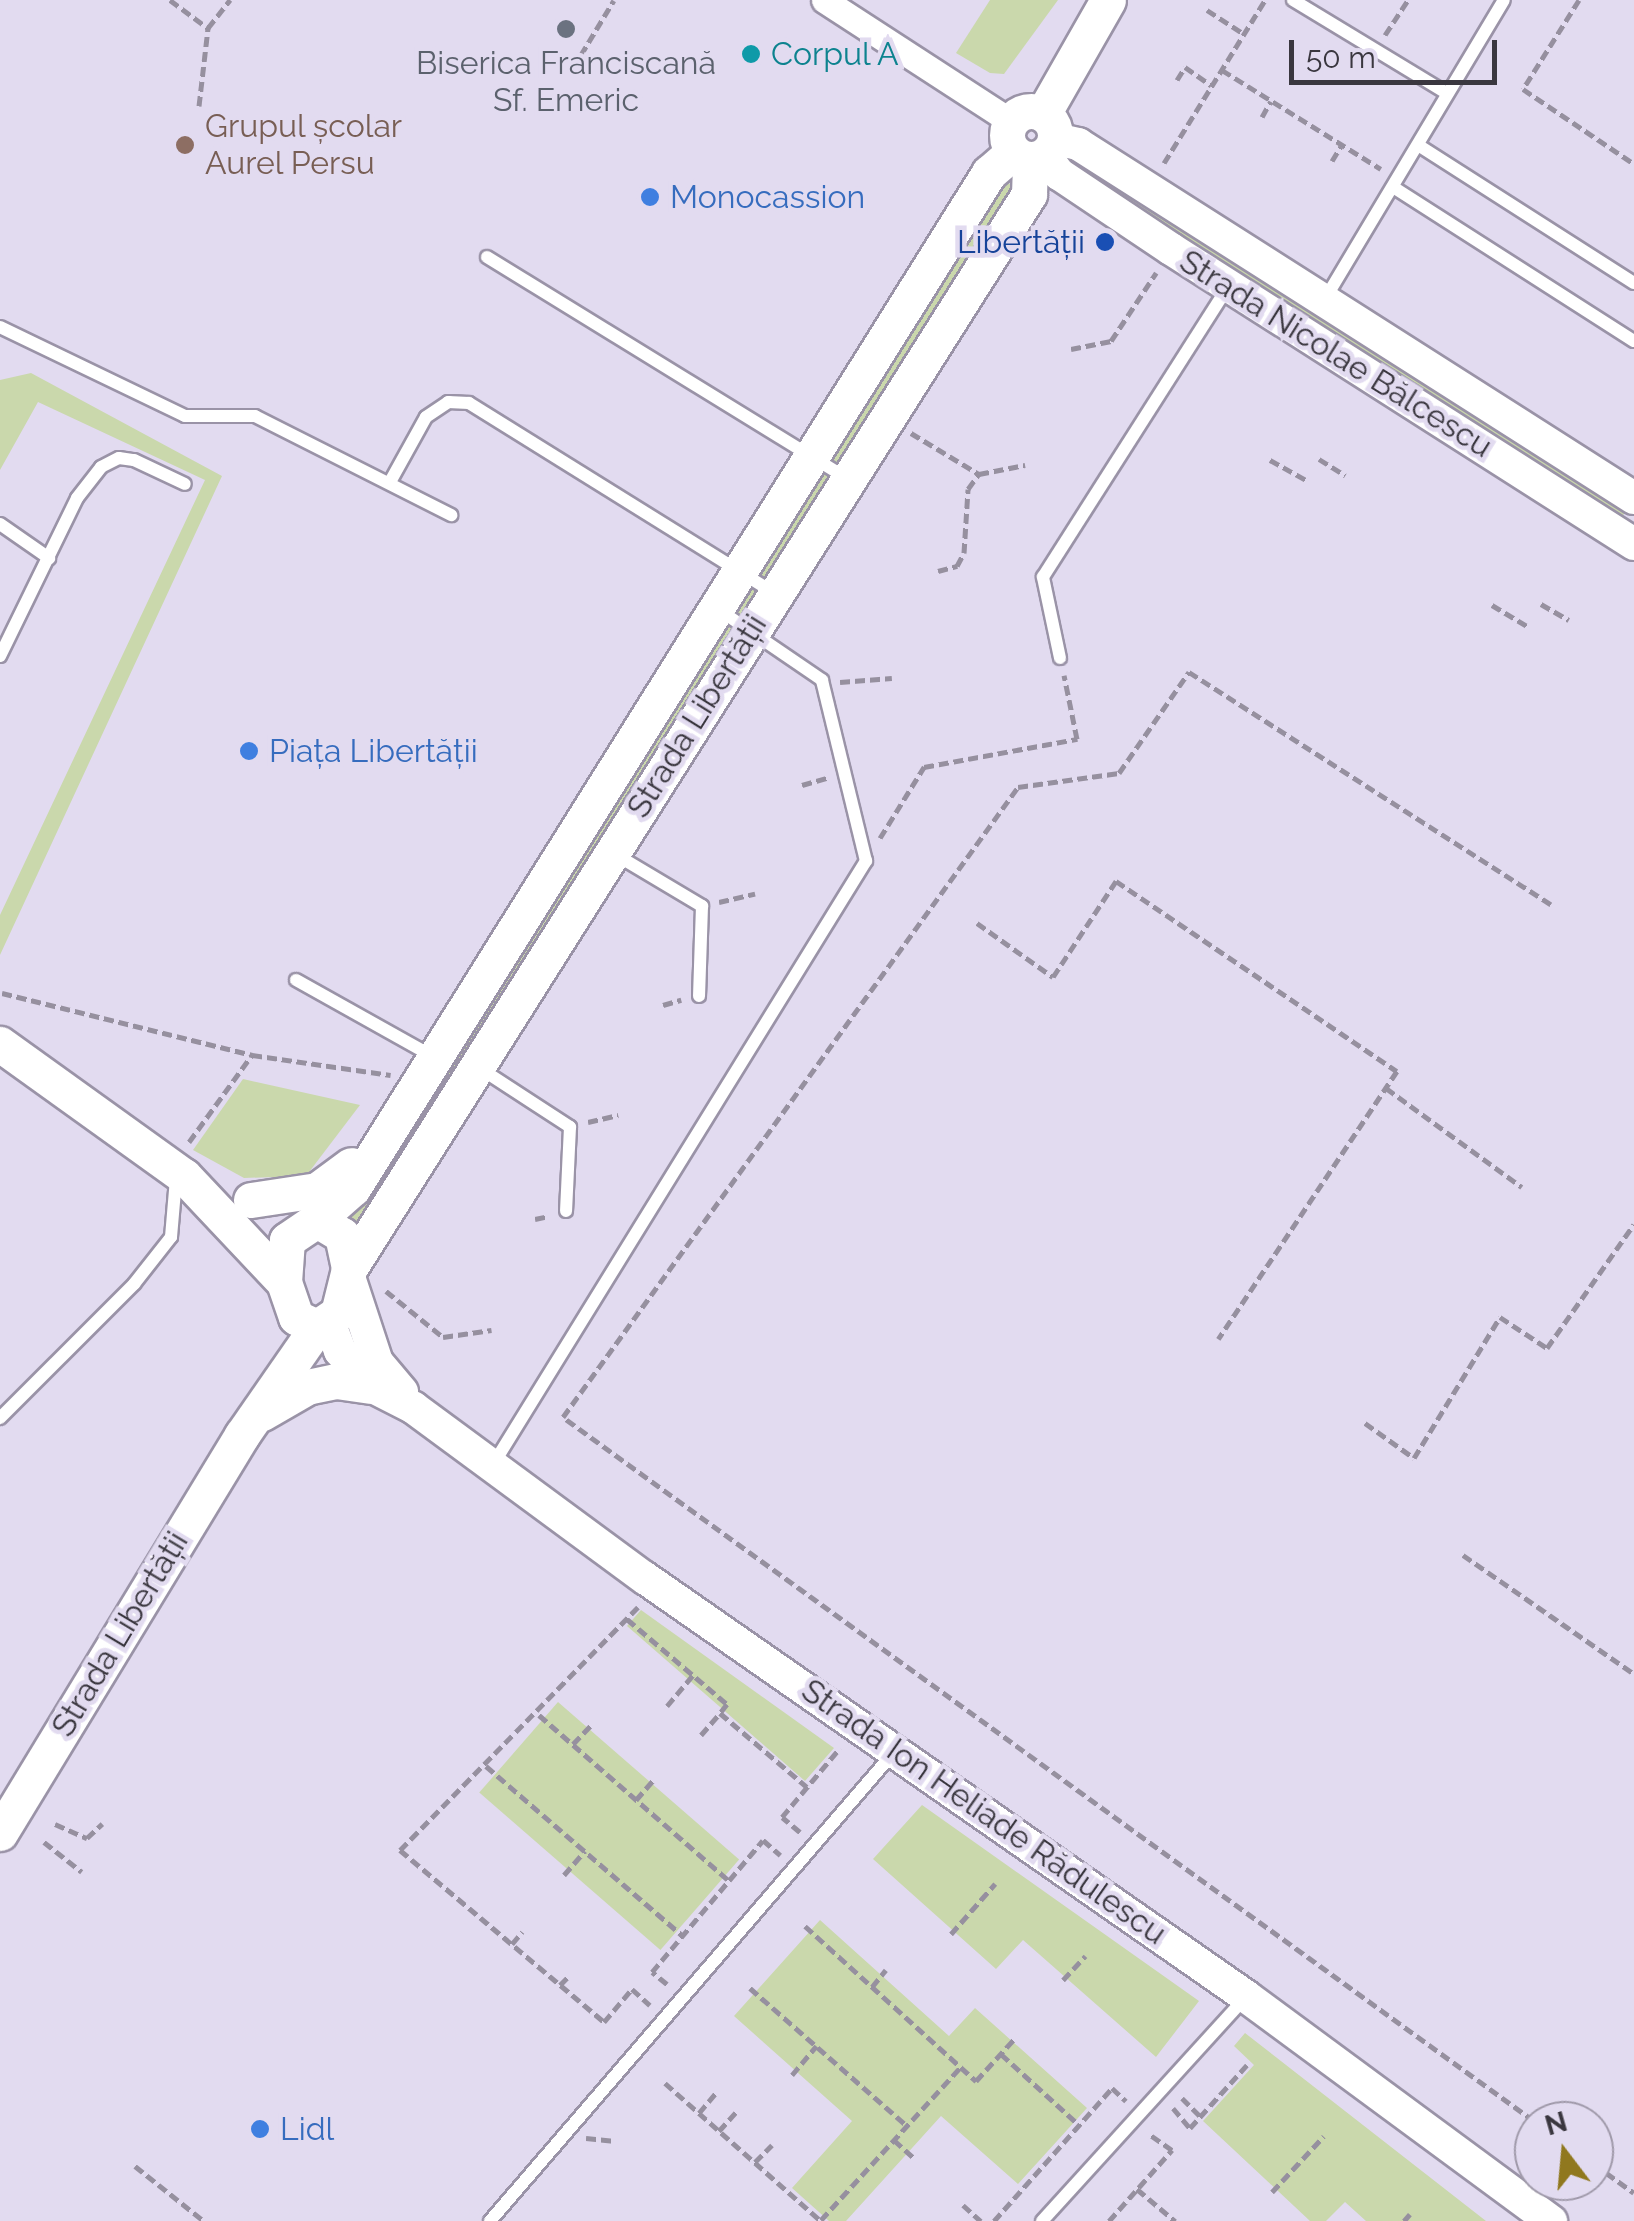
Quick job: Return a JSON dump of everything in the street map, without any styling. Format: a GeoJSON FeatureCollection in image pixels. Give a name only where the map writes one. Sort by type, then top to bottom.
{"type":"FeatureCollection","features":[{"type":"Feature","properties":{"kind":"main road","name":"Strada Libertății"},"geometry":{"type":"LineString","coordinates":[[0,1833],[247,1428],[305,1309],[358,1277],[476,1066],[1029,194],[1033,140],[1108,0]]}},
{"type":"Feature","properties":{"kind":"main road","name":"Strada Libertății"},"geometry":{"type":"LineString","coordinates":[[312,1221],[354,1188],[989,173],[1033,140]]}},
{"type":"Feature","properties":{"kind":"main road"},"geometry":{"type":"LineString","coordinates":[[0,1044],[181,1166],[251,1200],[342,1235],[358,1277]]}},
{"type":"Feature","properties":{"kind":"main road"},"geometry":{"type":"LineString","coordinates":[[251,1200],[317,1190],[344,1173],[400,1114]]}},
{"type":"Feature","properties":{"kind":"main road"},"geometry":{"type":"LineString","coordinates":[[181,1166],[305,1309]]}},
{"type":"Feature","properties":{"kind":"main road"},"geometry":{"type":"LineString","coordinates":[[305,1309],[288,1240],[312,1221]]}},
{"type":"Feature","properties":{"kind":"main road"},"geometry":{"type":"LineString","coordinates":[[247,1428],[307,1387],[336,1381],[371,1386]]}},
{"type":"Feature","properties":{"kind":"street"},"geometry":{"type":"LineString","coordinates":[[824,0],[1033,140]]}},
{"type":"Feature","properties":{"kind":"street","name":"Strada Nicolae Bălcescu"},"geometry":{"type":"LineString","coordinates":[[1033,140],[1059,174],[1634,544]]}},
{"type":"Feature","properties":{"kind":"street","name":"Strada Nicolae Bălcescu"},"geometry":{"type":"LineString","coordinates":[[1033,140],[1078,144],[1634,498]]}},
{"type":"Feature","properties":{"kind":"street"},"geometry":{"type":"LineString","coordinates":[[1304,334],[1324,301]]}},
{"type":"Feature","properties":{"kind":"street","name":"Strada Ion Heliade Rădulescu"},"geometry":{"type":"LineString","coordinates":[[358,1277],[377,1362],[414,1408]]}},
{"type":"Feature","properties":{"kind":"street","name":"Strada Ion Heliade Rădulescu"},"geometry":{"type":"LineString","coordinates":[[305,1309],[371,1386],[414,1408],[1247,1996],[1551,2221]]}},
{"type":"Feature","properties":{"kind":"lane"},"geometry":{"type":"LineString","coordinates":[[1293,0],[1445,92]]}},
{"type":"Feature","properties":{"kind":"lane"},"geometry":{"type":"LineString","coordinates":[[1324,301],[1418,145],[1445,92],[1504,0]]}},
{"type":"Feature","properties":{"kind":"lane"},"geometry":{"type":"LineString","coordinates":[[1418,145],[1634,283]]}},
{"type":"Feature","properties":{"kind":"lane"},"geometry":{"type":"LineString","coordinates":[[1396,183],[1634,340]]}},
{"type":"Feature","properties":{"kind":"lane"},"geometry":{"type":"LineString","coordinates":[[487,257],[847,478]]}},
{"type":"Feature","properties":{"kind":"lane"},"geometry":{"type":"LineString","coordinates":[[1060,658],[1043,577],[1229,286]]}},
{"type":"Feature","properties":{"kind":"lane"},"geometry":{"type":"LineString","coordinates":[[0,328],[185,416],[255,416],[452,514]]}},
{"type":"Feature","properties":{"kind":"lane"},"geometry":{"type":"LineString","coordinates":[[390,482],[426,417],[448,402],[469,403],[775,593]]}},
{"type":"Feature","properties":{"kind":"lane"},"geometry":{"type":"LineString","coordinates":[[0,656],[87,482],[112,460],[134,460],[185,484]]}},
{"type":"Feature","properties":{"kind":"lane"},"geometry":{"type":"LineString","coordinates":[[0,524],[48,558]]}},
{"type":"Feature","properties":{"kind":"lane"},"geometry":{"type":"LineString","coordinates":[[492,1466],[866,861],[822,680],[718,609]]}},
{"type":"Feature","properties":{"kind":"lane"},"geometry":{"type":"LineString","coordinates":[[611,852],[702,906],[699,996]]}},
{"type":"Feature","properties":{"kind":"lane"},"geometry":{"type":"LineString","coordinates":[[296,980],[434,1057]]}},
{"type":"Feature","properties":{"kind":"lane"},"geometry":{"type":"LineString","coordinates":[[476,1066],[570,1126],[566,1211]]}},
{"type":"Feature","properties":{"kind":"lane"},"geometry":{"type":"LineString","coordinates":[[0,1418],[134,1284],[171,1237],[181,1166]]}},
{"type":"Feature","properties":{"kind":"lane"},"geometry":{"type":"LineString","coordinates":[[490,2221],[896,1749]]}},
{"type":"Feature","properties":{"kind":"lane"},"geometry":{"type":"LineString","coordinates":[[1042,2221],[1247,1996]]}},
{"type":"Feature","properties":{"kind":"path"},"geometry":{"type":"LineString","coordinates":[[170,0],[208,28]]}},
{"type":"Feature","properties":{"kind":"path"},"geometry":{"type":"LineString","coordinates":[[199,106],[208,28],[230,0]]}},
{"type":"Feature","properties":{"kind":"path"},"geometry":{"type":"LineString","coordinates":[[573,68],[614,0]]}},
{"type":"Feature","properties":{"kind":"path"},"geometry":{"type":"LineString","coordinates":[[1158,172],[1265,0]]}},
{"type":"Feature","properties":{"kind":"path"},"geometry":{"type":"LineString","coordinates":[[1578,0],[1523,90],[1634,164]]}},
{"type":"Feature","properties":{"kind":"path"},"geometry":{"type":"LineString","coordinates":[[1376,50],[1406,1]]}},
{"type":"Feature","properties":{"kind":"path"},"geometry":{"type":"LineString","coordinates":[[1207,10],[1244,34]]}},
{"type":"Feature","properties":{"kind":"path"},"geometry":{"type":"LineString","coordinates":[[1177,80],[1184,67],[1212,86]]}},
{"type":"Feature","properties":{"kind":"path"},"geometry":{"type":"LineString","coordinates":[[1222,70],[1396,183]]}},
{"type":"Feature","properties":{"kind":"path"},"geometry":{"type":"LineString","coordinates":[[1262,118],[1271,102]]}},
{"type":"Feature","properties":{"kind":"path"},"geometry":{"type":"LineString","coordinates":[[1332,160],[1342,145]]}},
{"type":"Feature","properties":{"kind":"path"},"geometry":{"type":"LineString","coordinates":[[1071,349],[1111,341],[1163,262]]}},
{"type":"Feature","properties":{"kind":"path"},"geometry":{"type":"LineString","coordinates":[[903,428],[980,474]]}},
{"type":"Feature","properties":{"kind":"path"},"geometry":{"type":"LineString","coordinates":[[1270,460],[1306,480]]}},
{"type":"Feature","properties":{"kind":"path"},"geometry":{"type":"LineString","coordinates":[[1318,460],[1345,475]]}},
{"type":"Feature","properties":{"kind":"path"},"geometry":{"type":"LineString","coordinates":[[938,572],[957,566],[964,553],[968,489],[980,474],[1025,464]]}},
{"type":"Feature","properties":{"kind":"path"},"geometry":{"type":"LineString","coordinates":[[1540,604],[1568,620]]}},
{"type":"Feature","properties":{"kind":"path"},"geometry":{"type":"LineString","coordinates":[[1492,606],[1527,626]]}},
{"type":"Feature","properties":{"kind":"path"},"geometry":{"type":"LineString","coordinates":[[866,861],[924,768],[1078,739],[1060,658]]}},
{"type":"Feature","properties":{"kind":"path"},"geometry":{"type":"LineString","coordinates":[[1514,2107],[563,1418],[1018,787],[1118,773],[1189,672],[1551,904]]}},
{"type":"Feature","properties":{"kind":"path"},"geometry":{"type":"LineString","coordinates":[[822,680],[856,684],[892,678]]}},
{"type":"Feature","properties":{"kind":"path"},"geometry":{"type":"LineString","coordinates":[[977,923],[1053,977],[1116,880],[1398,1071],[1218,1339]]}},
{"type":"Feature","properties":{"kind":"path"},"geometry":{"type":"LineString","coordinates":[[702,906],[754,894]]}},
{"type":"Feature","properties":{"kind":"path"},"geometry":{"type":"LineString","coordinates":[[2,993],[252,1055],[399,1076]]}},
{"type":"Feature","properties":{"kind":"path"},"geometry":{"type":"LineString","coordinates":[[181,1166],[252,1055]]}},
{"type":"Feature","properties":{"kind":"path"},"geometry":{"type":"LineString","coordinates":[[1386,1088],[1522,1186]]}},
{"type":"Feature","properties":{"kind":"path"},"geometry":{"type":"LineString","coordinates":[[570,1126],[618,1115]]}},
{"type":"Feature","properties":{"kind":"path"},"geometry":{"type":"LineString","coordinates":[[1364,1423],[1414,1458],[1500,1317],[1547,1348],[1634,1224]]}},
{"type":"Feature","properties":{"kind":"path"},"geometry":{"type":"LineString","coordinates":[[358,1277],[443,1337],[491,1330]]}},
{"type":"Feature","properties":{"kind":"path"},"geometry":{"type":"LineString","coordinates":[[1463,1555],[1634,1674]]}},
{"type":"Feature","properties":{"kind":"path"},"geometry":{"type":"LineString","coordinates":[[646,1599],[539,1715],[400,1850],[604,2022],[632,1990],[652,2006],[669,1986],[652,1972],[762,1840],[784,1858],[794,1847],[804,1835],[782,1817],[849,1738]]}},
{"type":"Feature","properties":{"kind":"path"},"geometry":{"type":"LineString","coordinates":[[627,1619],[727,1704],[701,1736]]}},
{"type":"Feature","properties":{"kind":"path"},"geometry":{"type":"LineString","coordinates":[[667,1706],[693,1675]]}},
{"type":"Feature","properties":{"kind":"path"},"geometry":{"type":"LineString","coordinates":[[720,1713],[807,1787]]}},
{"type":"Feature","properties":{"kind":"path"},"geometry":{"type":"LineString","coordinates":[[539,1715],[728,1881]]}},
{"type":"Feature","properties":{"kind":"path"},"geometry":{"type":"LineString","coordinates":[[572,1745],[592,1724]]}},
{"type":"Feature","properties":{"kind":"path"},"geometry":{"type":"LineString","coordinates":[[486,1766],[682,1935]]}},
{"type":"Feature","properties":{"kind":"path"},"geometry":{"type":"LineString","coordinates":[[636,1800],[655,1778]]}},
{"type":"Feature","properties":{"kind":"path"},"geometry":{"type":"LineString","coordinates":[[55,1824],[87,1838],[102,1824]]}},
{"type":"Feature","properties":{"kind":"path"},"geometry":{"type":"LineString","coordinates":[[44,1842],[82,1872]]}},
{"type":"Feature","properties":{"kind":"path"},"geometry":{"type":"LineString","coordinates":[[564,1875],[585,1851]]}},
{"type":"Feature","properties":{"kind":"path"},"geometry":{"type":"LineString","coordinates":[[951,1934],[996,1884]]}},
{"type":"Feature","properties":{"kind":"path"},"geometry":{"type":"LineString","coordinates":[[805,1926],[976,2081],[1016,2037]]}},
{"type":"Feature","properties":{"kind":"path"},"geometry":{"type":"LineString","coordinates":[[512,1944],[522,1932]]}},
{"type":"Feature","properties":{"kind":"path"},"geometry":{"type":"LineString","coordinates":[[1064,1980],[1085,1956]]}},
{"type":"Feature","properties":{"kind":"path"},"geometry":{"type":"LineString","coordinates":[[872,1987],[886,1970]]}},
{"type":"Feature","properties":{"kind":"path"},"geometry":{"type":"LineString","coordinates":[[560,1985],[570,1974]]}},
{"type":"Feature","properties":{"kind":"path"},"geometry":{"type":"LineString","coordinates":[[750,1988],[907,2126]]}},
{"type":"Feature","properties":{"kind":"path"},"geometry":{"type":"LineString","coordinates":[[792,2075],[816,2046]]}},
{"type":"Feature","properties":{"kind":"path"},"geometry":{"type":"LineString","coordinates":[[1001,2054],[1079,2125]]}},
{"type":"Feature","properties":{"kind":"path"},"geometry":{"type":"LineString","coordinates":[[1170,2111],[1190,2128],[1247,2066]]}},
{"type":"Feature","properties":{"kind":"path"},"geometry":{"type":"LineString","coordinates":[[665,2083],[821,2221],[960,2068]]}},
{"type":"Feature","properties":{"kind":"path"},"geometry":{"type":"LineString","coordinates":[[994,2221],[1112,2088],[1129,2103],[1138,2093]]}},
{"type":"Feature","properties":{"kind":"path"},"geometry":{"type":"LineString","coordinates":[[699,2113],[716,2094]]}},
{"type":"Feature","properties":{"kind":"path"},"geometry":{"type":"LineString","coordinates":[[1182,2098],[1200,2116]]}},
{"type":"Feature","properties":{"kind":"path"},"geometry":{"type":"LineString","coordinates":[[719,2130],[736,2112]]}},
{"type":"Feature","properties":{"kind":"path"},"geometry":{"type":"LineString","coordinates":[[1109,2221],[1172,2150],[1152,2132]]}},
{"type":"Feature","properties":{"kind":"path"},"geometry":{"type":"LineString","coordinates":[[1272,2192],[1324,2136]]}},
{"type":"Feature","properties":{"kind":"path"},"geometry":{"type":"LineString","coordinates":[[894,2140],[914,2158]]}},
{"type":"Feature","properties":{"kind":"path"},"geometry":{"type":"LineString","coordinates":[[754,2162],[772,2144]]}},
{"type":"Feature","properties":{"kind":"path"},"geometry":{"type":"LineString","coordinates":[[134,2166],[204,2221]]}},
{"type":"Feature","properties":{"kind":"path"},"geometry":{"type":"LineString","coordinates":[[1138,2189],[1174,2221]]}},
{"type":"Feature","properties":{"kind":"path"},"geometry":{"type":"LineString","coordinates":[[964,2205],[981,2221]]}},
{"type":"Feature","properties":{"kind":"path"},"geometry":{"type":"LineString","coordinates":[[1404,2221],[1410,2214]]}},
{"type":"Feature","properties":{"kind":"green space"},"geometry":{"type":"Polygon","coordinates":[[[990,0],[1058,0],[1004,74],[990,73],[956,53],[990,0]]]}},
{"type":"Feature","properties":{"kind":"green space"},"geometry":{"type":"Polygon","coordinates":[[[1078,144],[1634,491],[1618,524],[1059,175],[1078,144]]]}},
{"type":"Feature","properties":{"kind":"green space"},"geometry":{"type":"Polygon","coordinates":[[[989,173],[1029,194],[349,1269],[341,1235],[354,1188],[989,173]]]}},
{"type":"Feature","properties":{"kind":"green space"},"geometry":{"type":"Polygon","coordinates":[[[31,373],[222,476],[0,955],[0,915],[205,480],[38,402],[0,470],[0,380],[31,373]]]}},
{"type":"Feature","properties":{"kind":"green space"},"geometry":{"type":"Polygon","coordinates":[[[243,1079],[360,1105],[306,1176],[244,1178],[193,1150],[243,1079]]]}},
{"type":"Feature","properties":{"kind":"green space"},"geometry":{"type":"Polygon","coordinates":[[[641,1610],[834,1748],[805,1781],[627,1626],[641,1610]]]}},
{"type":"Feature","properties":{"kind":"green space"},"geometry":{"type":"Polygon","coordinates":[[[558,1702],[739,1859],[660,1950],[479,1793],[558,1702]]]}},
{"type":"Feature","properties":{"kind":"green space"},"geometry":{"type":"Polygon","coordinates":[[[922,1805],[1199,2001],[1156,2057],[1023,1940],[996,1969],[873,1859],[922,1805]]]}},
{"type":"Feature","properties":{"kind":"green space"},"geometry":{"type":"Polygon","coordinates":[[[820,1920],[949,2036],[975,2008],[1087,2108],[1018,2184],[941,2116],[846,2221],[829,2221],[792,2188],[852,2121],[734,2016],[820,1920]]]}},
{"type":"Feature","properties":{"kind":"green space"},"geometry":{"type":"Polygon","coordinates":[[[1245,2033],[1486,2221],[1366,2221],[1345,2202],[1326,2221],[1310,2221],[1203,2121],[1254,2065],[1234,2046],[1245,2033]]]}},
{"type":"Feature","properties":{"kind":"place","name":"Biserica Franciscană Sf. Emeric"},"geometry":{"type":"Point","coordinates":[566,29]}},
{"type":"Feature","properties":{"kind":"place","name":"Corpul A"},"geometry":{"type":"Point","coordinates":[751,54]}},
{"type":"Feature","properties":{"kind":"place","name":"Grupul școlar Aurel Persu"},"geometry":{"type":"Point","coordinates":[185,145]}},
{"type":"Feature","properties":{"kind":"place","name":"Monocassion"},"geometry":{"type":"Point","coordinates":[650,197]}},
{"type":"Feature","properties":{"kind":"place","name":"Libertății"},"geometry":{"type":"Point","coordinates":[1105,242]}},
{"type":"Feature","properties":{"kind":"place","name":"Piața Libertății"},"geometry":{"type":"Point","coordinates":[249,751]}},
{"type":"Feature","properties":{"kind":"place","name":"Lidl"},"geometry":{"type":"Point","coordinates":[260,2129]}}]}
